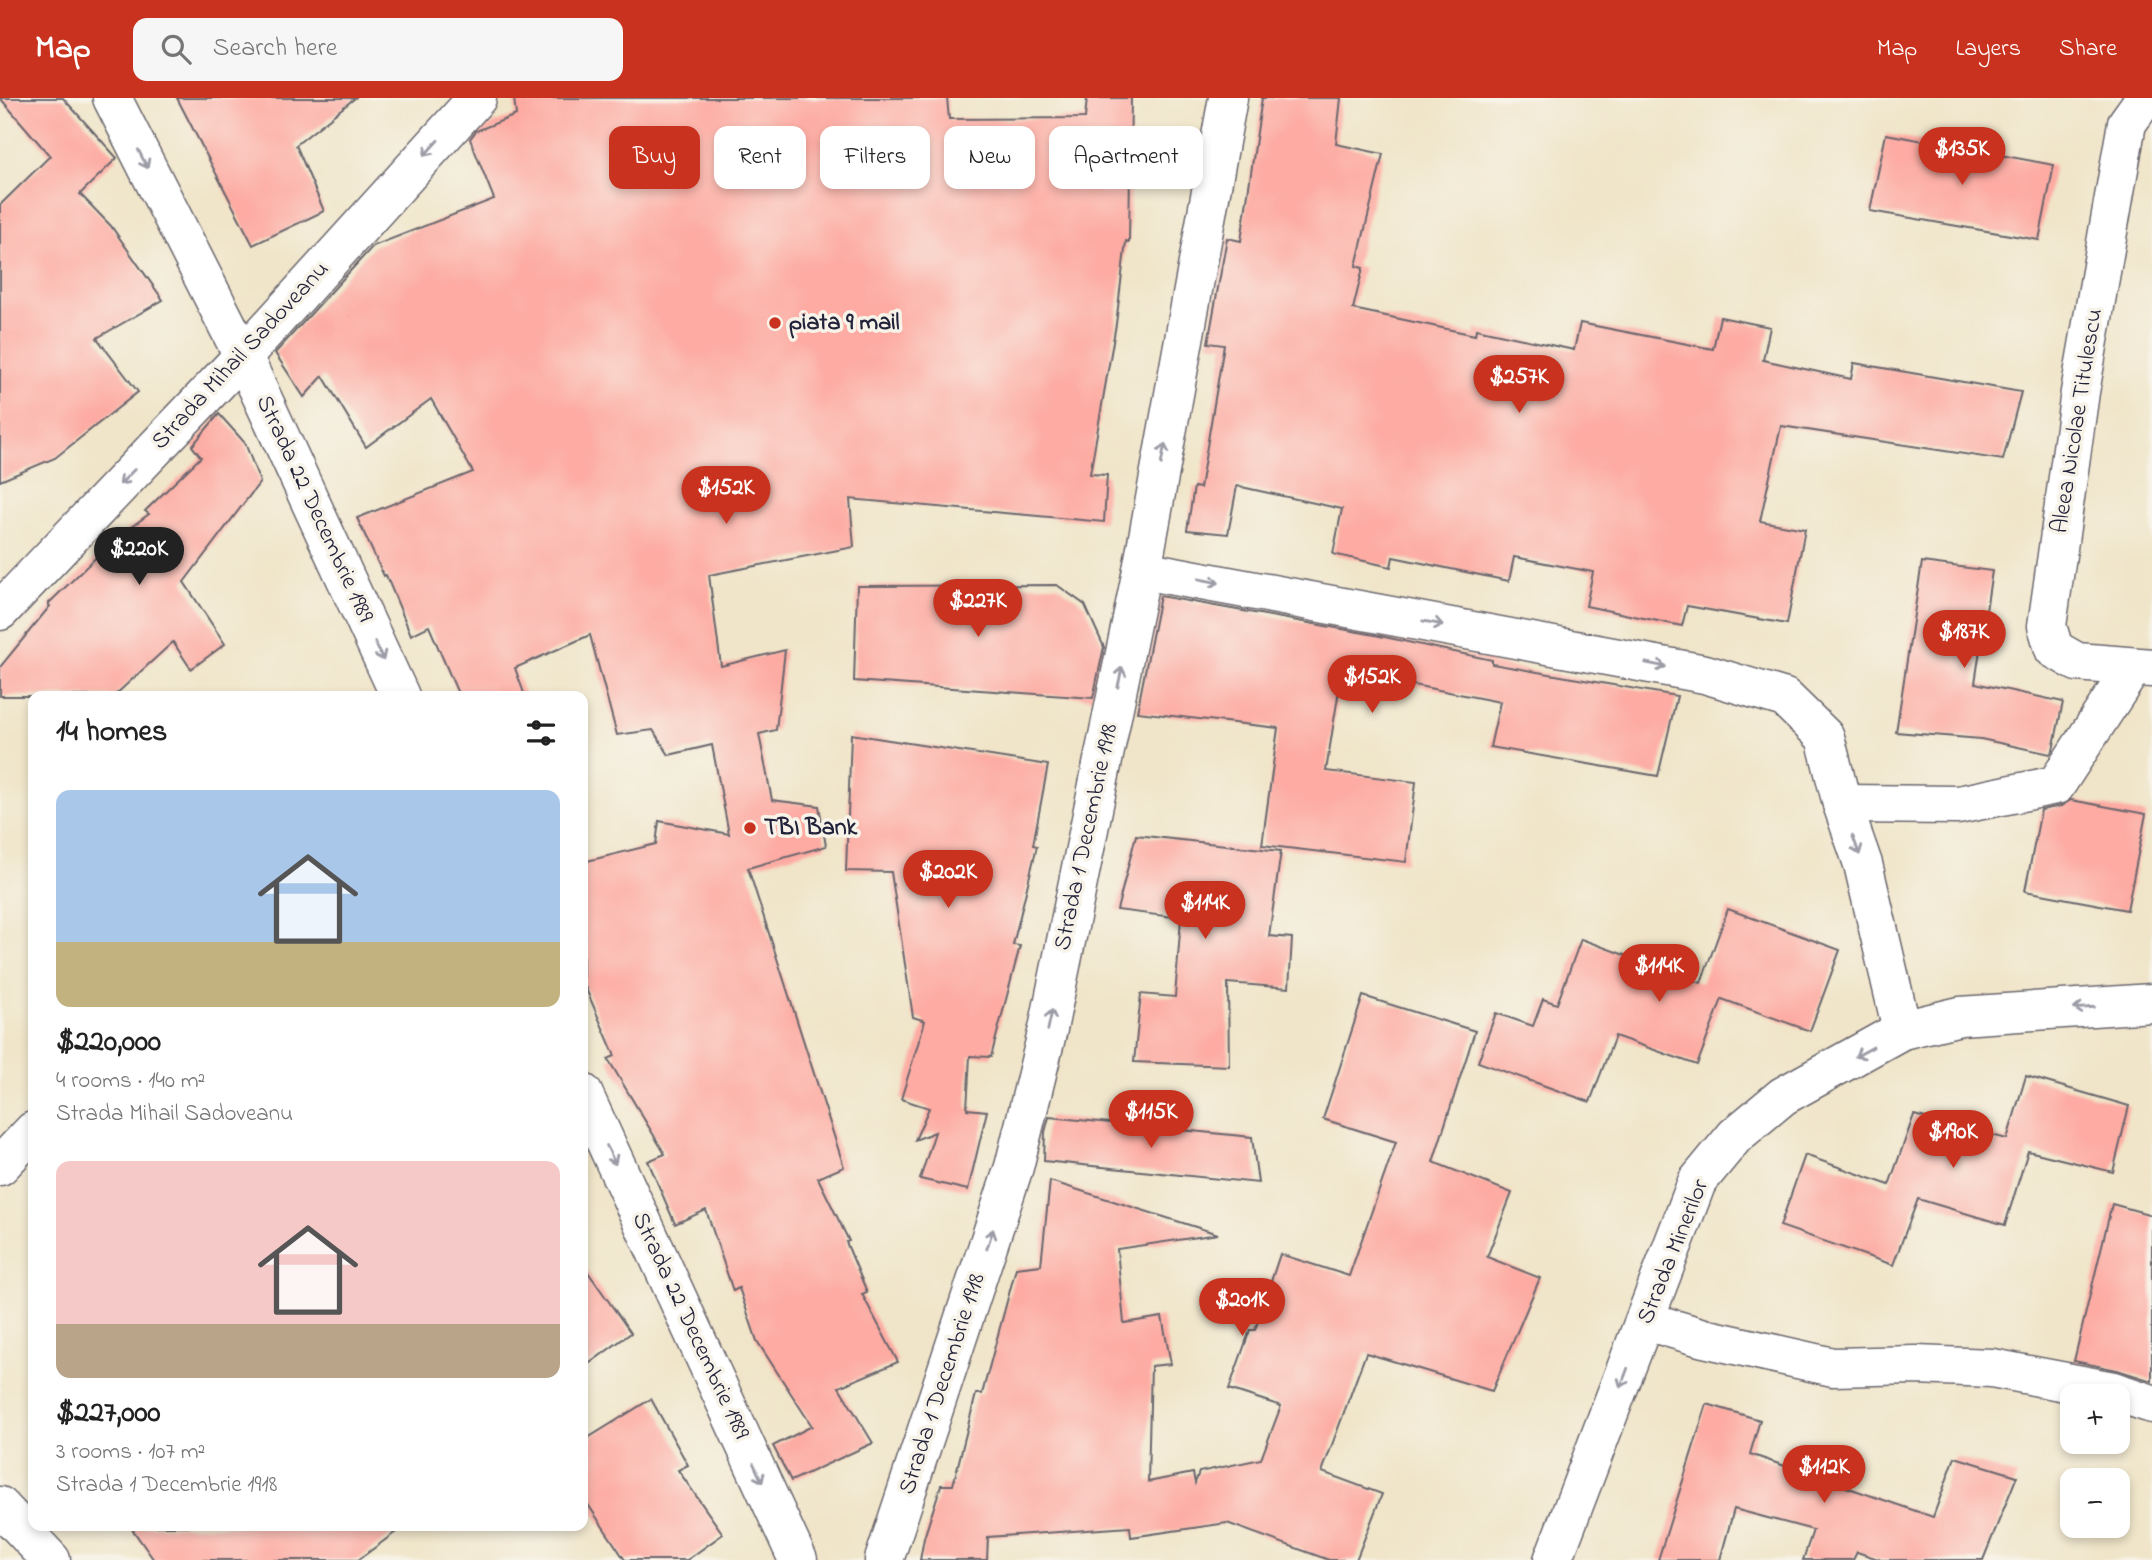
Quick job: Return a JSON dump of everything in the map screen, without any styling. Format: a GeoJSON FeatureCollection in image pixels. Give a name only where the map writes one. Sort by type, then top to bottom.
{"type":"FeatureCollection","features":[{"type":"Feature","properties":{"kind":"street","name":"Strada 22 Decembrie 1989"},"geometry":{"type":"LineString","coordinates":[[112,98],[243,356],[398,691]]}},
{"type":"Feature","properties":{"kind":"street","name":"Strada Mihail Sadoveanu"},"geometry":{"type":"LineString","coordinates":[[0,611],[243,356],[477,98]]}},
{"type":"Feature","properties":{"kind":"street","name":"Strada 1 Decembrie 1918"},"geometry":{"type":"LineString","coordinates":[[884,1560],[1014,1167],[1048,1029],[1142,569],[1228,98]]}},
{"type":"Feature","properties":{"kind":"street","name":"Aleea Nicolae Titulescu"},"geometry":{"type":"LineString","coordinates":[[2143,668],[2077,662],[2054,649],[2047,626],[2080,392],[2127,123],[2145,98]]}},
{"type":"Feature","properties":{"kind":"street"},"geometry":{"type":"LineString","coordinates":[[1142,569],[1705,674],[1785,698],[1825,737],[1842,804],[1863,864],[1902,1030]]}},
{"type":"Feature","properties":{"kind":"street"},"geometry":{"type":"LineString","coordinates":[[1842,804],[1958,806],[2056,785],[2143,668]]}},
{"type":"Feature","properties":{"kind":"street","name":"Strada Minerilor"},"geometry":{"type":"LineString","coordinates":[[1553,1560],[1697,1182],[1735,1136],[1783,1096],[1902,1030],[1960,1016],[2152,1003]]}},
{"type":"Feature","properties":{"kind":"street","name":"Strada 22 Decembrie 1989"},"geometry":{"type":"LineString","coordinates":[[588,1104],[798,1560]]}},
{"type":"Feature","properties":{"kind":"street"},"geometry":{"type":"LineString","coordinates":[[0,1166],[28,1136]]}},
{"type":"Feature","properties":{"kind":"street"},"geometry":{"type":"LineString","coordinates":[[1646,1321],[1704,1338],[1833,1367],[1916,1365],[1992,1368],[2113,1391],[2152,1404]]}},
{"type":"Feature","properties":{"kind":"street"},"geometry":{"type":"LineString","coordinates":[[0,1506],[51,1560]]}},
{"type":"Feature","properties":{"kind":"building"},"geometry":{"type":"Polygon","coordinates":[[[0,98],[63,98],[117,158],[80,194],[111,226],[163,300],[97,338],[138,392],[55,458],[0,481],[0,205],[50,156],[0,98]]]}},
{"type":"Feature","properties":{"kind":"building"},"geometry":{"type":"Polygon","coordinates":[[[177,98],[355,98],[296,145],[324,211],[253,245],[177,98]]]}},
{"type":"Feature","properties":{"kind":"building"},"geometry":{"type":"Polygon","coordinates":[[[514,98],[947,98],[949,119],[1085,118],[1087,98],[1131,98],[1131,126],[1049,126],[1049,189],[1130,189],[1129,242],[1126,241],[1116,324],[1090,474],[1107,475],[1104,522],[850,499],[854,547],[709,575],[721,666],[785,650],[776,730],[759,734],[772,800],[819,806],[826,846],[748,868],[844,1167],[818,1178],[849,1241],[846,1242],[867,1292],[862,1294],[898,1362],[839,1387],[873,1443],[791,1481],[773,1446],[812,1426],[757,1341],[739,1288],[733,1291],[706,1210],[675,1224],[648,1161],[665,1154],[608,1059],[615,1056],[588,994],[588,861],[656,844],[659,821],[729,834],[712,745],[669,755],[653,730],[617,735],[590,635],[515,668],[523,691],[457,691],[429,626],[411,635],[386,575],[384,576],[357,518],[473,472],[431,399],[366,447],[323,376],[304,397],[275,353],[373,246],[494,199],[470,139],[476,131],[516,115],[514,98]]]}},
{"type":"Feature","properties":{"kind":"building"},"geometry":{"type":"Polygon","coordinates":[[[1262,98],[1341,98],[1336,144],[1383,154],[1356,266],[1363,268],[1353,309],[1475,335],[1476,329],[1574,350],[1580,323],[1713,349],[1720,317],[1770,327],[1763,360],[1851,379],[1854,363],[2021,392],[2003,460],[1781,426],[1760,521],[1805,529],[1787,624],[1687,606],[1682,626],[1586,606],[1593,572],[1514,557],[1509,581],[1393,557],[1391,567],[1333,554],[1342,509],[1237,486],[1228,534],[1187,530],[1194,487],[1200,488],[1224,345],[1208,343],[1227,238],[1241,241],[1262,98]]]}},
{"type":"Feature","properties":{"kind":"building"},"geometry":{"type":"Polygon","coordinates":[[[1886,134],[2054,165],[2039,240],[1870,211],[1886,134]]]}},
{"type":"Feature","properties":{"kind":"building"},"geometry":{"type":"Polygon","coordinates":[[[219,414],[245,443],[260,482],[184,582],[225,644],[191,669],[173,642],[119,691],[28,691],[28,696],[0,696],[0,667],[50,606],[48,604],[116,538],[149,514],[145,511],[201,457],[192,446],[219,414]]]}},
{"type":"Feature","properties":{"kind":"building"},"geometry":{"type":"Polygon","coordinates":[[[1922,562],[1992,571],[1975,683],[2063,702],[2050,754],[1981,739],[1896,732],[1922,562]]]}},
{"type":"Feature","properties":{"kind":"building"},"geometry":{"type":"Polygon","coordinates":[[[1057,585],[1085,605],[1104,647],[1093,698],[854,681],[857,586],[1057,585]]]}},
{"type":"Feature","properties":{"kind":"building"},"geometry":{"type":"Polygon","coordinates":[[[1160,596],[1375,635],[1492,660],[1492,664],[1677,696],[1658,776],[1490,747],[1500,702],[1342,671],[1326,771],[1416,782],[1406,862],[1262,845],[1278,728],[1137,712],[1160,596]]]}},
{"type":"Feature","properties":{"kind":"building"},"geometry":{"type":"Polygon","coordinates":[[[851,734],[1048,765],[1033,845],[1037,846],[1013,945],[1020,946],[991,1057],[970,1056],[967,1109],[987,1111],[968,1190],[920,1179],[935,1132],[915,1140],[929,1108],[901,1099],[925,1021],[913,1017],[891,872],[846,871],[851,734]]]}},
{"type":"Feature","properties":{"kind":"building"},"geometry":{"type":"Polygon","coordinates":[[[2071,800],[2146,814],[2127,910],[2025,891],[2041,810],[2061,806],[2071,800]]]}},
{"type":"Feature","properties":{"kind":"building"},"geometry":{"type":"Polygon","coordinates":[[[1136,835],[1281,851],[1269,936],[1292,938],[1289,988],[1228,983],[1229,1066],[1134,1062],[1141,994],[1175,997],[1181,918],[1117,910],[1136,835]]]}},
{"type":"Feature","properties":{"kind":"building"},"geometry":{"type":"Polygon","coordinates":[[[1728,909],[1840,950],[1810,1031],[1722,999],[1697,1065],[1615,1036],[1590,1102],[1478,1062],[1496,1013],[1533,1026],[1543,999],[1557,1004],[1581,939],[1701,983],[1728,909]]]}},
{"type":"Feature","properties":{"kind":"building"},"geometry":{"type":"Polygon","coordinates":[[[1363,996],[1475,1031],[1433,1162],[1512,1193],[1487,1257],[1540,1278],[1492,1391],[1366,1353],[1322,1472],[1382,1494],[1356,1560],[1329,1560],[1227,1523],[1131,1537],[1130,1527],[988,1537],[987,1560],[920,1560],[941,1485],[953,1485],[976,1394],[982,1394],[1016,1268],[1041,1265],[1050,1181],[1218,1234],[1117,1249],[1124,1323],[1162,1317],[1171,1364],[1151,1366],[1148,1482],[1193,1473],[1195,1483],[1199,1472],[1261,1459],[1281,1406],[1229,1389],[1250,1330],[1255,1330],[1280,1254],[1349,1276],[1396,1142],[1323,1119],[1363,996]]]}},
{"type":"Feature","properties":{"kind":"building"},"geometry":{"type":"Polygon","coordinates":[[[2026,1076],[2129,1106],[2113,1172],[2028,1151],[2005,1225],[1918,1199],[1893,1265],[1780,1226],[1805,1155],[1889,1185],[1914,1115],[2007,1139],[2026,1076]]]}},
{"type":"Feature","properties":{"kind":"building"},"geometry":{"type":"Polygon","coordinates":[[[1049,1117],[1252,1137],[1258,1183],[1044,1161],[1045,1132],[1049,1117]]]}},
{"type":"Feature","properties":{"kind":"building"},"geometry":{"type":"Polygon","coordinates":[[[2112,1204],[2152,1215],[2152,1381],[2074,1361],[2112,1204]]]}},
{"type":"Feature","properties":{"kind":"building"},"geometry":{"type":"Polygon","coordinates":[[[588,1272],[631,1333],[588,1364],[588,1272]]]}},
{"type":"Feature","properties":{"kind":"building"},"geometry":{"type":"Polygon","coordinates":[[[651,1399],[688,1465],[678,1470],[723,1534],[687,1560],[625,1560],[588,1504],[588,1438],[651,1399]]]}},
{"type":"Feature","properties":{"kind":"building"},"geometry":{"type":"Polygon","coordinates":[[[1707,1404],[1760,1420],[1750,1454],[1933,1517],[1955,1457],[2017,1476],[1983,1560],[1881,1560],[1857,1552],[1853,1560],[1803,1560],[1813,1530],[1734,1509],[1720,1560],[1658,1560],[1707,1404]]]}},
{"type":"Feature","properties":{"kind":"building"},"geometry":{"type":"Polygon","coordinates":[[[134,1531],[397,1531],[358,1560],[154,1560],[134,1531]]]}},
{"type":"Feature","properties":{"kind":"place","name":"piata 9 mail"},"geometry":{"type":"Point","coordinates":[775,323]}},
{"type":"Feature","properties":{"kind":"place","name":"TBI Bank"},"geometry":{"type":"Point","coordinates":[750,828]}}]}
